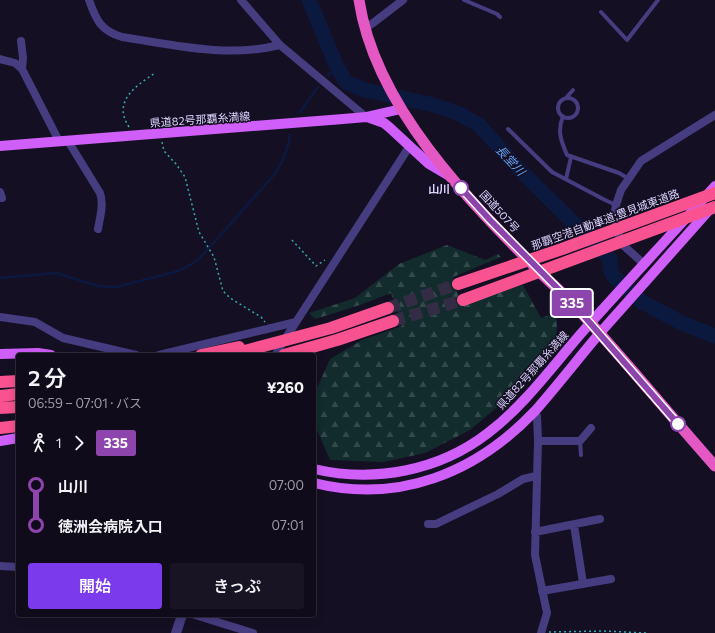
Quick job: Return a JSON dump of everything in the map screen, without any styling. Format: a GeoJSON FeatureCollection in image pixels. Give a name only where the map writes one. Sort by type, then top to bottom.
{"type":"FeatureCollection","features":[{"type":"Feature","properties":{"kind":"highway","name":"国道507号"},"geometry":{"type":"LineString","coordinates":[[359,0],[365,28],[383,78],[413,128],[452,178],[490,220],[591,323],[715,466]]}},
{"type":"Feature","properties":{"kind":"highway","name":"那覇空港自動車道;豊見城東道路"},"geometry":{"type":"LineString","coordinates":[[458,284],[562,249],[715,193]]}},
{"type":"Feature","properties":{"kind":"highway"},"geometry":{"type":"LineString","coordinates":[[463,300],[715,207]]}},
{"type":"Feature","properties":{"kind":"highway"},"geometry":{"type":"LineString","coordinates":[[237,353],[331,328],[388,308]]}},
{"type":"Feature","properties":{"kind":"highway"},"geometry":{"type":"LineString","coordinates":[[304,353],[393,321]]}},
{"type":"Feature","properties":{"kind":"highway"},"geometry":{"type":"LineString","coordinates":[[211,353],[331,328]]}},
{"type":"Feature","properties":{"kind":"highway"},"geometry":{"type":"LineString","coordinates":[[291,353],[337,340]]}},
{"type":"Feature","properties":{"kind":"highway"},"geometry":{"type":"LineString","coordinates":[[0,382],[16,381]]}},
{"type":"Feature","properties":{"kind":"highway"},"geometry":{"type":"LineString","coordinates":[[0,396],[16,394]]}},
{"type":"Feature","properties":{"kind":"highway"},"geometry":{"type":"LineString","coordinates":[[0,408],[16,407]]}},
{"type":"Feature","properties":{"kind":"highway"},"geometry":{"type":"LineString","coordinates":[[0,428],[16,426]]}},
{"type":"Feature","properties":{"kind":"main road","name":"県道82号那覇糸満線"},"geometry":{"type":"LineString","coordinates":[[0,146],[366,117],[400,108]]}},
{"type":"Feature","properties":{"kind":"main road"},"geometry":{"type":"LineString","coordinates":[[366,117],[384,123],[429,164],[452,178]]}},
{"type":"Feature","properties":{"kind":"main road","name":"県道82号那覇糸満線"},"geometry":{"type":"LineString","coordinates":[[316,469],[352,475],[380,475],[414,469],[442,459],[469,446],[489,432],[524,399],[715,186]]}},
{"type":"Feature","properties":{"kind":"main road"},"geometry":{"type":"LineString","coordinates":[[316,483],[337,488],[370,490],[399,488],[432,480],[462,467],[495,447],[534,411],[565,377],[624,305],[715,204]]}},
{"type":"Feature","properties":{"kind":"main road"},"geometry":{"type":"LineString","coordinates":[[0,354],[16,354]]}},
{"type":"Feature","properties":{"kind":"main road"},"geometry":{"type":"LineString","coordinates":[[0,442],[16,438]]}},
{"type":"Feature","properties":{"kind":"street"},"geometry":{"type":"LineString","coordinates":[[89,0],[102,27],[112,34],[122,37],[210,51],[228,52],[267,48],[280,45]]}},
{"type":"Feature","properties":{"kind":"street"},"geometry":{"type":"LineString","coordinates":[[241,0],[280,45],[366,117]]}},
{"type":"Feature","properties":{"kind":"street"},"geometry":{"type":"LineString","coordinates":[[365,28],[403,0]]}},
{"type":"Feature","properties":{"kind":"street"},"geometry":{"type":"LineString","coordinates":[[21,41],[23,58],[22,68]]}},
{"type":"Feature","properties":{"kind":"street"},"geometry":{"type":"LineString","coordinates":[[0,59],[15,63],[22,68],[64,141],[100,192],[102,205],[98,229]]}},
{"type":"Feature","properties":{"kind":"street"},"geometry":{"type":"LineString","coordinates":[[644,264],[624,246],[618,233],[614,217],[621,190],[641,161],[715,115]]}},
{"type":"Feature","properties":{"kind":"street"},"geometry":{"type":"LineString","coordinates":[[277,353],[410,147]]}},
{"type":"Feature","properties":{"kind":"street"},"geometry":{"type":"LineString","coordinates":[[0,317],[35,322],[63,338],[127,353]]}},
{"type":"Feature","properties":{"kind":"street"},"geometry":{"type":"LineString","coordinates":[[167,353],[296,322]]}},
{"type":"Feature","properties":{"kind":"street"},"geometry":{"type":"LineString","coordinates":[[534,411],[537,416],[538,441],[535,555],[547,614],[541,633]]}},
{"type":"Feature","properties":{"kind":"street"},"geometry":{"type":"LineString","coordinates":[[538,441],[580,440],[591,428]]}},
{"type":"Feature","properties":{"kind":"street"},"geometry":{"type":"LineString","coordinates":[[428,524],[436,524],[498,494],[523,479],[536,476]]}},
{"type":"Feature","properties":{"kind":"street"},"geometry":{"type":"LineString","coordinates":[[535,532],[600,519]]}},
{"type":"Feature","properties":{"kind":"street"},"geometry":{"type":"LineString","coordinates":[[574,525],[583,583]]}},
{"type":"Feature","properties":{"kind":"street"},"geometry":{"type":"LineString","coordinates":[[0,566],[16,567]]}},
{"type":"Feature","properties":{"kind":"street"},"geometry":{"type":"LineString","coordinates":[[542,592],[583,583],[611,579]]}},
{"type":"Feature","properties":{"kind":"street"},"geometry":{"type":"LineString","coordinates":[[176,633],[181,617]]}},
{"type":"Feature","properties":{"kind":"street"},"geometry":{"type":"LineString","coordinates":[[201,617],[253,633]]}},
{"type":"Feature","properties":{"kind":"lane"},"geometry":{"type":"LineString","coordinates":[[464,0],[497,14],[500,17]]}},
{"type":"Feature","properties":{"kind":"lane"},"geometry":{"type":"LineString","coordinates":[[601,12],[626,40],[658,0]]}},
{"type":"Feature","properties":{"kind":"lane"},"geometry":{"type":"LineString","coordinates":[[566,98],[572,99],[578,106],[578,110],[572,117],[563,116],[559,111],[559,104],[574,90]]}},
{"type":"Feature","properties":{"kind":"lane"},"geometry":{"type":"LineString","coordinates":[[563,116],[560,123],[560,135],[567,155],[629,178]]}},
{"type":"Feature","properties":{"kind":"lane"},"geometry":{"type":"LineString","coordinates":[[508,129],[552,172],[616,205]]}},
{"type":"Feature","properties":{"kind":"lane"},"geometry":{"type":"LineString","coordinates":[[566,179],[571,157]]}},
{"type":"Feature","properties":{"kind":"lane"},"geometry":{"type":"LineString","coordinates":[[580,440],[581,455]]}},
{"type":"Feature","properties":{"kind":"path"},"geometry":{"type":"LineString","coordinates":[[131,136],[131,131],[125,121],[123,104],[128,95],[137,85],[155,73]]}},
{"type":"Feature","properties":{"kind":"path"},"geometry":{"type":"LineString","coordinates":[[160,134],[164,151],[185,177],[199,232],[206,246],[211,251],[223,291],[230,298],[261,317],[268,328]]}},
{"type":"Feature","properties":{"kind":"path"},"geometry":{"type":"LineString","coordinates":[[292,240],[316,266],[335,254],[338,257]]}},
{"type":"Feature","properties":{"kind":"path"},"geometry":{"type":"LineString","coordinates":[[541,633],[603,631],[647,633]]}},
{"type":"Feature","properties":{"kind":"green space"},"geometry":{"type":"Polygon","coordinates":[[[447,245],[485,260],[498,254],[501,257],[453,277],[461,305],[523,285],[541,318],[555,313],[557,322],[556,345],[549,357],[515,392],[470,430],[425,453],[384,462],[330,460],[316,428],[316,390],[330,359],[362,340],[402,326],[391,293],[360,305],[315,319],[309,313],[355,298],[399,264],[447,245]]]}},
{"type":"Feature","properties":{"kind":"waterway","name":"長堂川"},"geometry":{"type":"LineString","coordinates":[[309,0],[337,67],[346,82],[365,90],[434,105],[460,114],[479,125],[517,167],[610,259],[611,272],[616,279],[642,302],[682,323],[715,336]]}},
{"type":"Feature","properties":{"kind":"waterway"},"geometry":{"type":"LineString","coordinates":[[328,75],[337,67]]}},
{"type":"Feature","properties":{"kind":"waterway"},"geometry":{"type":"LineString","coordinates":[[300,112],[318,87]]}},
{"type":"Feature","properties":{"kind":"waterway"},"geometry":{"type":"LineString","coordinates":[[0,278],[56,273],[98,286],[116,287],[175,272],[185,268],[199,259],[273,176],[284,157],[290,135]]}},
{"type":"Feature","properties":{"kind":"tunnel"},"geometry":{"type":"LineString","coordinates":[[388,308],[458,284]]}},
{"type":"Feature","properties":{"kind":"tunnel"},"geometry":{"type":"LineString","coordinates":[[393,321],[463,300]]}},
{"type":"Feature","properties":{"kind":"bus line","name":"335"},"geometry":{"type":"LineString","coordinates":[[461,188],[543,275],[577,308],[678,424]]}},
{"type":"Feature","properties":{"kind":"place","name":"山川"},"geometry":{"type":"Point","coordinates":[461,188]}}]}
